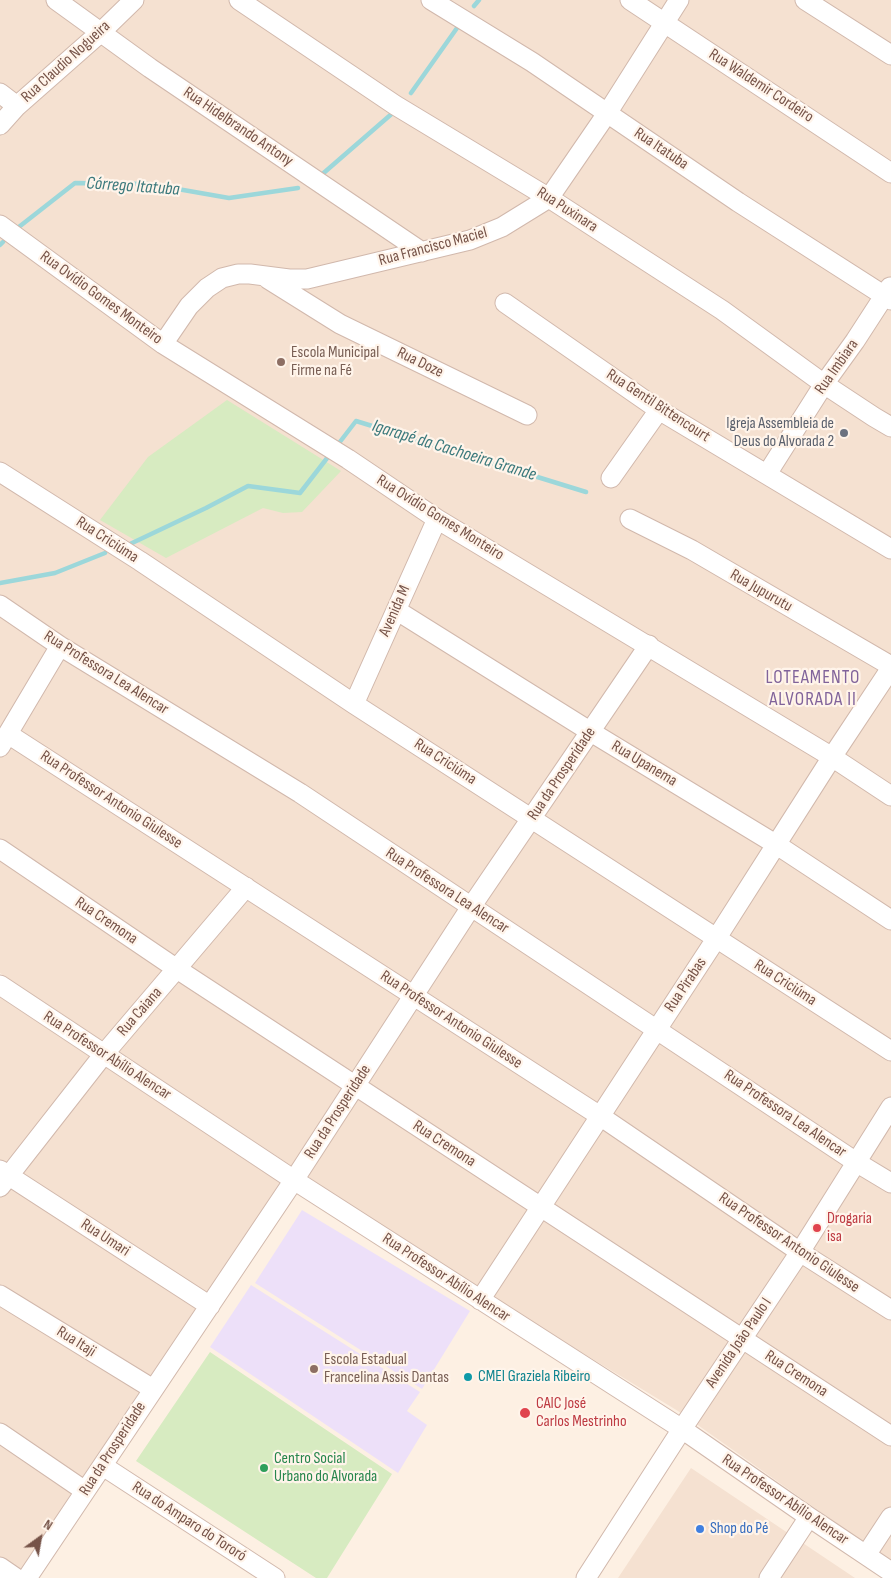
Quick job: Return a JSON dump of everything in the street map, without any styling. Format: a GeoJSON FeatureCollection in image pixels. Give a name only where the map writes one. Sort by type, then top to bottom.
{"type":"FeatureCollection","features":[{"type":"Feature","properties":{"kind":"street","name":"Rua Hidelbrando Antony"},"geometry":{"type":"LineString","coordinates":[[56,0],[150,68],[422,252]]}},
{"type":"Feature","properties":{"kind":"street","name":"Rua Claudio Nogueira"},"geometry":{"type":"LineString","coordinates":[[0,125],[17,106],[101,32],[134,0]]}},
{"type":"Feature","properties":{"kind":"street","name":"Rua Puxinara"},"geometry":{"type":"LineString","coordinates":[[239,0],[395,105],[549,198],[722,310],[824,384],[891,427]]}},
{"type":"Feature","properties":{"kind":"street","name":"Rua Itatuba"},"geometry":{"type":"LineString","coordinates":[[431,0],[532,62],[608,112],[738,202],[889,294]]}},
{"type":"Feature","properties":{"kind":"street","name":"Rua Waldemir Cordeiro"},"geometry":{"type":"LineString","coordinates":[[630,0],[891,173]]}},
{"type":"Feature","properties":{"kind":"street","name":"Rua Francisco Maciel"},"geometry":{"type":"LineString","coordinates":[[163,344],[189,306],[207,288],[222,278],[238,274],[250,274],[289,279],[307,279],[422,252],[470,240],[502,227],[549,198],[608,112],[680,0]]}},
{"type":"Feature","properties":{"kind":"street"},"geometry":{"type":"LineString","coordinates":[[805,0],[891,55]]}},
{"type":"Feature","properties":{"kind":"street"},"geometry":{"type":"LineString","coordinates":[[0,93],[17,106]]}},
{"type":"Feature","properties":{"kind":"street","name":"Rua Ovídio Gomes Monteiro"},"geometry":{"type":"LineString","coordinates":[[0,225],[163,344],[348,459],[437,519],[649,645],[832,757],[891,796]]}},
{"type":"Feature","properties":{"kind":"street","name":"Rua Doze"},"geometry":{"type":"LineString","coordinates":[[265,276],[340,324],[527,415]]}},
{"type":"Feature","properties":{"kind":"street","name":"Rua Imbiara"},"geometry":{"type":"LineString","coordinates":[[767,474],[824,384],[889,294]]}},
{"type":"Feature","properties":{"kind":"street","name":"Rua Gentil Bittencourt"},"geometry":{"type":"LineString","coordinates":[[505,304],[659,410],[891,549]]}},
{"type":"Feature","properties":{"kind":"street"},"geometry":{"type":"LineString","coordinates":[[612,478],[659,410]]}},
{"type":"Feature","properties":{"kind":"street","name":"Rua Criciúma"},"geometry":{"type":"LineString","coordinates":[[0,472],[140,561],[354,704],[891,1051]]}},
{"type":"Feature","properties":{"kind":"street","name":"Avenida M"},"geometry":{"type":"LineString","coordinates":[[354,704],[437,519]]}},
{"type":"Feature","properties":{"kind":"street","name":"Rua Jupurutu"},"geometry":{"type":"LineString","coordinates":[[630,519],[692,550],[891,667]]}},
{"type":"Feature","properties":{"kind":"street","name":"Rua Professora Lea Alencar"},"geometry":{"type":"LineString","coordinates":[[0,605],[60,646],[300,793],[657,1028],[856,1162],[891,1183]]}},
{"type":"Feature","properties":{"kind":"street","name":"Rua Upanema"},"geometry":{"type":"LineString","coordinates":[[396,610],[777,845],[891,920]]}},
{"type":"Feature","properties":{"kind":"street","name":"Rua da Prosperidade"},"geometry":{"type":"LineString","coordinates":[[27,1578],[294,1180],[471,907],[649,645]]}},
{"type":"Feature","properties":{"kind":"street"},"geometry":{"type":"LineString","coordinates":[[4,740],[60,646]]}},
{"type":"Feature","properties":{"kind":"street","name":"Rua Pirabas"},"geometry":{"type":"LineString","coordinates":[[480,1300],[891,667]]}},
{"type":"Feature","properties":{"kind":"street","name":"Rua Professor Antonio Giulesse"},"geometry":{"type":"LineString","coordinates":[[4,740],[246,887],[600,1116],[800,1252],[891,1310]]}},
{"type":"Feature","properties":{"kind":"street","name":"Rua Cremona"},"geometry":{"type":"LineString","coordinates":[[0,849],[177,970],[891,1436]]}},
{"type":"Feature","properties":{"kind":"street","name":"Rua Caiana"},"geometry":{"type":"LineString","coordinates":[[3,1177],[104,1054],[246,887]]}},
{"type":"Feature","properties":{"kind":"street","name":"Rua Professor Abílio Alencar"},"geometry":{"type":"LineString","coordinates":[[0,985],[294,1180],[682,1429],[891,1572]]}},
{"type":"Feature","properties":{"kind":"street","name":"Avenida João Paulo I"},"geometry":{"type":"LineString","coordinates":[[586,1578],[682,1429],[800,1252],[891,1107]]}},
{"type":"Feature","properties":{"kind":"street","name":"Rua Umari"},"geometry":{"type":"LineString","coordinates":[[3,1177],[210,1306]]}},
{"type":"Feature","properties":{"kind":"street","name":"Rua Itaji"},"geometry":{"type":"LineString","coordinates":[[0,1295],[153,1389]]}},
{"type":"Feature","properties":{"kind":"street"},"geometry":{"type":"LineString","coordinates":[[0,1433],[86,1491]]}},
{"type":"Feature","properties":{"kind":"street","name":"Rua do Amparo do Tororó"},"geometry":{"type":"LineString","coordinates":[[103,1466],[275,1578]]}},
{"type":"Feature","properties":{"kind":"street"},"geometry":{"type":"LineString","coordinates":[[866,1555],[891,1516]]}},
{"type":"Feature","properties":{"kind":"street"},"geometry":{"type":"LineString","coordinates":[[769,1578],[809,1517]]}},
{"type":"Feature","properties":{"kind":"street"},"geometry":{"type":"LineString","coordinates":[[0,1568],[16,1578]]}},
{"type":"Feature","properties":{"kind":"shaded area","name":"LOTEAMENTO ALVORADA II"},"geometry":{"type":"Polygon","coordinates":[[[0,0],[891,0],[891,1562],[678,1411],[479,1290],[0,973],[0,0]]]}},
{"type":"Feature","properties":{"kind":"shaded area"},"geometry":{"type":"Polygon","coordinates":[[[0,997],[281,1183],[138,1394],[17,1578],[0,1578],[0,997]]]}},
{"type":"Feature","properties":{"kind":"shaded area"},"geometry":{"type":"Polygon","coordinates":[[[302,1210],[470,1311],[422,1389],[255,1283],[302,1210]]]}},
{"type":"Feature","properties":{"kind":"shaded area","name":"Escola Estadual Francelina Assis Dantas"},"geometry":{"type":"Polygon","coordinates":[[[251,1285],[420,1392],[407,1411],[427,1425],[398,1473],[210,1347],[251,1285]]]}},
{"type":"Feature","properties":{"kind":"shaded area"},"geometry":{"type":"Polygon","coordinates":[[[691,1468],[855,1578],[618,1578],[691,1468]]]}},
{"type":"Feature","properties":{"kind":"green space"},"geometry":{"type":"Polygon","coordinates":[[[227,400],[341,471],[302,512],[283,513],[263,508],[166,558],[100,520],[148,457],[227,400]]]}},
{"type":"Feature","properties":{"kind":"green space","name":"Centro Social Urbano do Alvorada"},"geometry":{"type":"Polygon","coordinates":[[[210,1352],[392,1474],[327,1578],[316,1578],[136,1461],[210,1352]]]}},
{"type":"Feature","properties":{"kind":"waterway","name":"Córrego Itatuba"},"geometry":{"type":"LineString","coordinates":[[474,6],[479,0]]}},
{"type":"Feature","properties":{"kind":"waterway","name":"Córrego Itatuba"},"geometry":{"type":"LineString","coordinates":[[411,93],[457,28]]}},
{"type":"Feature","properties":{"kind":"waterway","name":"Córrego Itatuba"},"geometry":{"type":"LineString","coordinates":[[319,177],[395,111]]}},
{"type":"Feature","properties":{"kind":"waterway","name":"Córrego Itatuba"},"geometry":{"type":"LineString","coordinates":[[15,230],[75,183],[149,184],[229,198],[298,188]]}},
{"type":"Feature","properties":{"kind":"waterway","name":"Córrego Itatuba"},"geometry":{"type":"LineString","coordinates":[[0,245],[3,242]]}},
{"type":"Feature","properties":{"kind":"waterway","name":"Igarapé da Cachoeira Grande"},"geometry":{"type":"LineString","coordinates":[[336,447],[356,421],[586,492]]}},
{"type":"Feature","properties":{"kind":"waterway","name":"Igarapé da Cachoeira Grande"},"geometry":{"type":"LineString","coordinates":[[130,544],[248,486],[300,493],[331,453]]}},
{"type":"Feature","properties":{"kind":"waterway","name":"Igarapé da Cachoeira Grande"},"geometry":{"type":"LineString","coordinates":[[0,583],[55,573],[105,553]]}},
{"type":"Feature","properties":{"kind":"place","name":"Escola Municipal Firme na Fé"},"geometry":{"type":"Point","coordinates":[281,362]}},
{"type":"Feature","properties":{"kind":"place","name":"Igreja Assembleia de Deus do Alvorada 2"},"geometry":{"type":"Point","coordinates":[844,433]}},
{"type":"Feature","properties":{"kind":"place","name":"Drogaria isa"},"geometry":{"type":"Point","coordinates":[817,1228]}},
{"type":"Feature","properties":{"kind":"place","name":"Escola Estadual Francelina Assis Dantas"},"geometry":{"type":"Point","coordinates":[314,1369]}},
{"type":"Feature","properties":{"kind":"place","name":"CMEI Graziela Ribeiro"},"geometry":{"type":"Point","coordinates":[468,1377]}},
{"type":"Feature","properties":{"kind":"place","name":"CAIC José Carlos Mestrinho"},"geometry":{"type":"Point","coordinates":[525,1413]}},
{"type":"Feature","properties":{"kind":"place","name":"Centro Social Urbano do Alvorada"},"geometry":{"type":"Point","coordinates":[264,1468]}},
{"type":"Feature","properties":{"kind":"place","name":"Shop do Pé"},"geometry":{"type":"Point","coordinates":[700,1529]}},
{"type":"Feature","properties":{"kind":"district","name":"LOTEAMENTO ALVORADA II"},"geometry":{"type":"Point","coordinates":[813,689]}}]}
